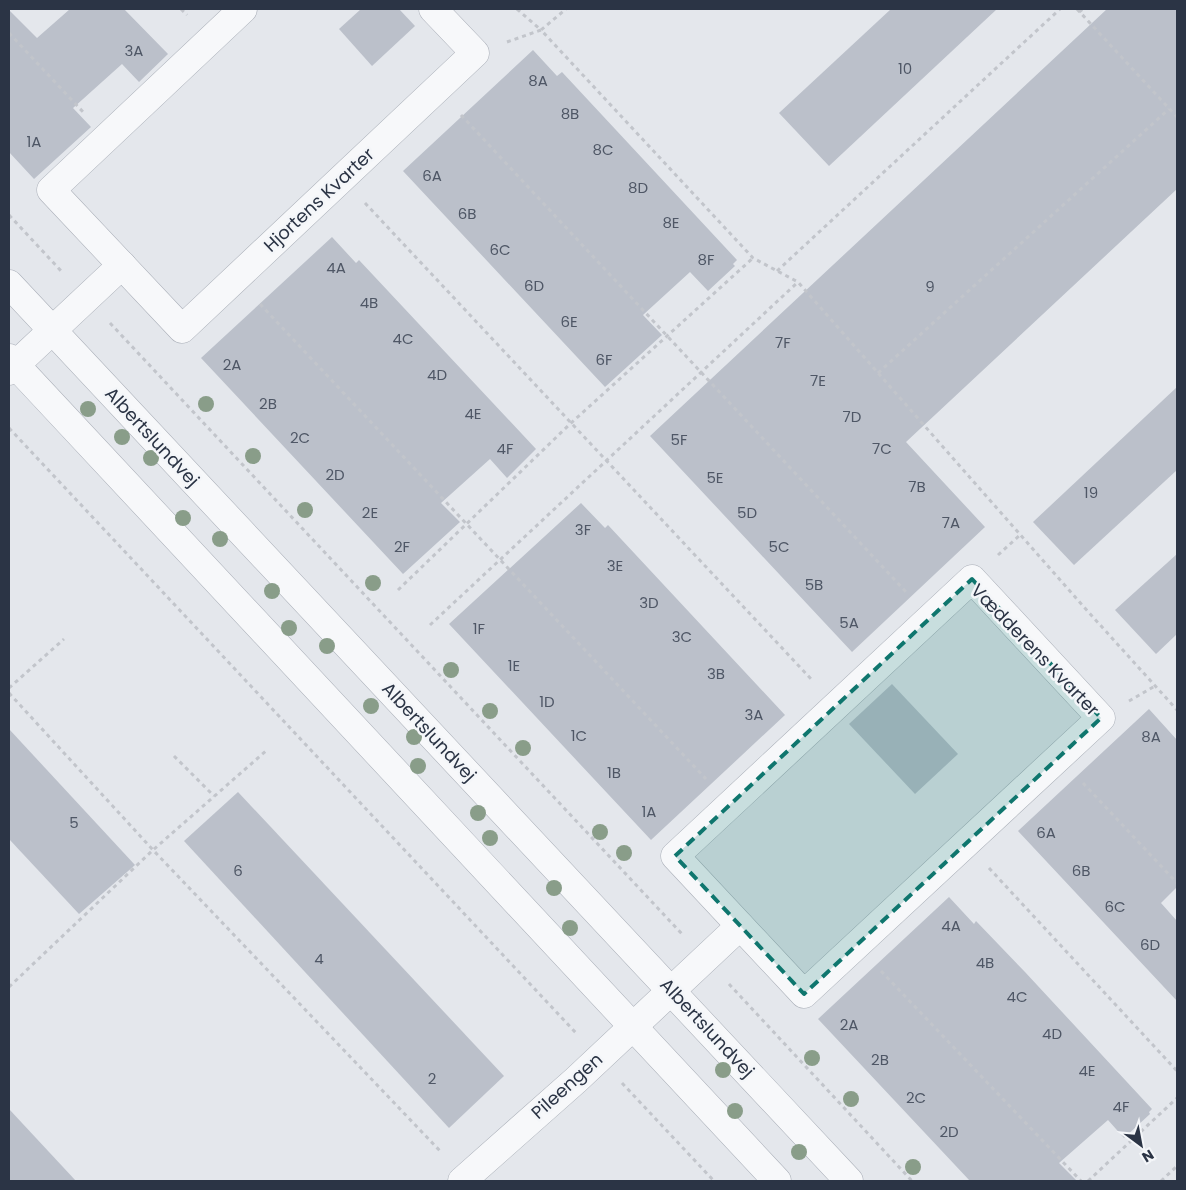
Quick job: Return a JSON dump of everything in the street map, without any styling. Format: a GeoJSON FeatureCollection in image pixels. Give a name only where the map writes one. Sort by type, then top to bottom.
{"type":"FeatureCollection","features":[{"type":"Feature","properties":{"kind":"street","name":"Hjortens Kvarter"},"geometry":{"type":"LineString","coordinates":[[243,9],[51,190],[182,329],[475,53]]}},
{"type":"Feature","properties":{"kind":"street"},"geometry":{"type":"LineString","coordinates":[[433,9],[475,53]]}},
{"type":"Feature","properties":{"kind":"street"},"geometry":{"type":"LineString","coordinates":[[122,265],[53,330],[11,365],[777,1181]]}},
{"type":"Feature","properties":{"kind":"street","name":"Albertslundvej"},"geometry":{"type":"LineString","coordinates":[[9,284],[849,1181]]}},
{"type":"Feature","properties":{"kind":"street","name":"Vædderens Kvarter"},"geometry":{"type":"LineString","coordinates":[[972,580],[1101,718],[804,994],[675,856],[930,618],[972,580]]}},
{"type":"Feature","properties":{"kind":"street"},"geometry":{"type":"LineString","coordinates":[[671,989],[740,926]]}},
{"type":"Feature","properties":{"kind":"street","name":"Pileengen"},"geometry":{"type":"LineString","coordinates":[[464,1179],[599,1058],[671,989]]}},
{"type":"Feature","properties":{"kind":"path"},"geometry":{"type":"LineString","coordinates":[[517,9],[541,30],[754,258],[798,282],[1177,710]]}},
{"type":"Feature","properties":{"kind":"path"},"geometry":{"type":"LineString","coordinates":[[475,53],[541,30],[566,9]]}},
{"type":"Feature","properties":{"kind":"path"},"geometry":{"type":"LineString","coordinates":[[777,271],[1060,9]]}},
{"type":"Feature","properties":{"kind":"path"},"geometry":{"type":"LineString","coordinates":[[1078,10],[1083,9]]}},
{"type":"Feature","properties":{"kind":"path"},"geometry":{"type":"LineString","coordinates":[[1078,10],[1177,118]]}},
{"type":"Feature","properties":{"kind":"path"},"geometry":{"type":"LineString","coordinates":[[9,33],[107,137]]}},
{"type":"Feature","properties":{"kind":"path"},"geometry":{"type":"LineString","coordinates":[[436,89],[930,618]]}},
{"type":"Feature","properties":{"kind":"path"},"geometry":{"type":"LineString","coordinates":[[878,373],[1169,109]]}},
{"type":"Feature","properties":{"kind":"path"},"geometry":{"type":"LineString","coordinates":[[341,178],[605,462],[836,706]]}},
{"type":"Feature","properties":{"kind":"path"},"geometry":{"type":"LineString","coordinates":[[9,215],[912,1181]]}},
{"type":"Feature","properties":{"kind":"path"},"geometry":{"type":"LineString","coordinates":[[398,590],[570,424],[754,258]]}},
{"type":"Feature","properties":{"kind":"path"},"geometry":{"type":"LineString","coordinates":[[236,278],[730,804]]}},
{"type":"Feature","properties":{"kind":"path"},"geometry":{"type":"LineString","coordinates":[[430,625],[798,282]]}},
{"type":"Feature","properties":{"kind":"path"},"geometry":{"type":"LineString","coordinates":[[9,428],[714,1181]]}},
{"type":"Feature","properties":{"kind":"path"},"geometry":{"type":"LineString","coordinates":[[9,688],[64,639]]}},
{"type":"Feature","properties":{"kind":"path"},"geometry":{"type":"LineString","coordinates":[[9,693],[153,850],[464,1179]]}},
{"type":"Feature","properties":{"kind":"path"},"geometry":{"type":"LineString","coordinates":[[9,987],[153,850],[267,750]]}},
{"type":"Feature","properties":{"kind":"path"},"geometry":{"type":"LineString","coordinates":[[174,756],[214,796]]}},
{"type":"Feature","properties":{"kind":"path"},"geometry":{"type":"LineString","coordinates":[[1059,757],[1177,883]]}},
{"type":"Feature","properties":{"kind":"path"},"geometry":{"type":"LineString","coordinates":[[966,844],[1177,1071]]}},
{"type":"Feature","properties":{"kind":"path"},"geometry":{"type":"LineString","coordinates":[[857,945],[1081,1181]]}},
{"type":"Feature","properties":{"kind":"path"},"geometry":{"type":"LineString","coordinates":[[1088,1181],[1177,1098]]}},
{"type":"Feature","properties":{"kind":"path"},"geometry":{"type":"LineString","coordinates":[[1161,1181],[1177,1166]]}},
{"type":"Feature","properties":{"kind":"highlighted area"},"geometry":{"type":"Polygon","coordinates":[[[972,579],[1101,718],[804,994],[675,856],[972,579]]]}},
{"type":"Feature","properties":{"kind":"building"},"geometry":{"type":"Polygon","coordinates":[[[70,9],[124,9],[168,54],[139,82],[122,64],[73,108],[91,127],[34,179],[9,152],[9,10],[37,38],[70,9]]]}},
{"type":"Feature","properties":{"kind":"building"},"geometry":{"type":"Polygon","coordinates":[[[361,9],[399,9],[415,26],[372,66],[339,29],[361,9]]]}},
{"type":"Feature","properties":{"kind":"building"},"geometry":{"type":"Polygon","coordinates":[[[891,9],[997,9],[829,166],[779,113],[891,9]]]}},
{"type":"Feature","properties":{"kind":"building"},"geometry":{"type":"Polygon","coordinates":[[[1107,9],[1177,9],[1177,189],[906,442],[985,527],[852,652],[650,436],[1107,9]]]}},
{"type":"Feature","properties":{"kind":"building"},"geometry":{"type":"Polygon","coordinates":[[[533,50],[557,76],[562,72],[737,260],[733,264],[735,266],[708,291],[690,272],[643,315],[662,335],[605,387],[403,171],[533,50]]]}},
{"type":"Feature","properties":{"kind":"building"},"geometry":{"type":"Polygon","coordinates":[[[332,237],[356,263],[359,260],[536,449],[507,478],[490,459],[441,503],[460,522],[403,574],[201,358],[332,237]]]}},
{"type":"Feature","properties":{"kind":"building"},"geometry":{"type":"Polygon","coordinates":[[[1177,387],[1177,470],[1074,565],[1033,522],[1177,387]]]}},
{"type":"Feature","properties":{"kind":"building"},"geometry":{"type":"Polygon","coordinates":[[[581,503],[605,528],[608,525],[785,715],[651,840],[449,624],[581,503]]]}},
{"type":"Feature","properties":{"kind":"building"},"geometry":{"type":"Polygon","coordinates":[[[1177,554],[1177,634],[1156,654],[1115,610],[1177,554]]]}},
{"type":"Feature","properties":{"kind":"building"},"geometry":{"type":"Polygon","coordinates":[[[892,684],[958,754],[915,794],[849,724],[892,684]]]}},
{"type":"Feature","properties":{"kind":"building"},"geometry":{"type":"Polygon","coordinates":[[[1149,709],[1177,740],[1177,887],[1161,903],[1177,921],[1177,1001],[1018,831],[1149,709]]]}},
{"type":"Feature","properties":{"kind":"building"},"geometry":{"type":"Polygon","coordinates":[[[9,729],[135,865],[79,914],[9,839],[9,729]]]}},
{"type":"Feature","properties":{"kind":"building"},"geometry":{"type":"Polygon","coordinates":[[[238,792],[504,1076],[449,1128],[184,841],[238,792]]]}},
{"type":"Feature","properties":{"kind":"building"},"geometry":{"type":"Polygon","coordinates":[[[949,897],[974,924],[976,921],[1025,972],[1152,1109],[1149,1112],[1150,1114],[1124,1138],[1108,1120],[1059,1163],[1077,1181],[970,1181],[818,1019],[949,897]]]}},
{"type":"Feature","properties":{"kind":"building"},"geometry":{"type":"Polygon","coordinates":[[[9,1109],[76,1181],[9,1181],[9,1109]]]}}]}
